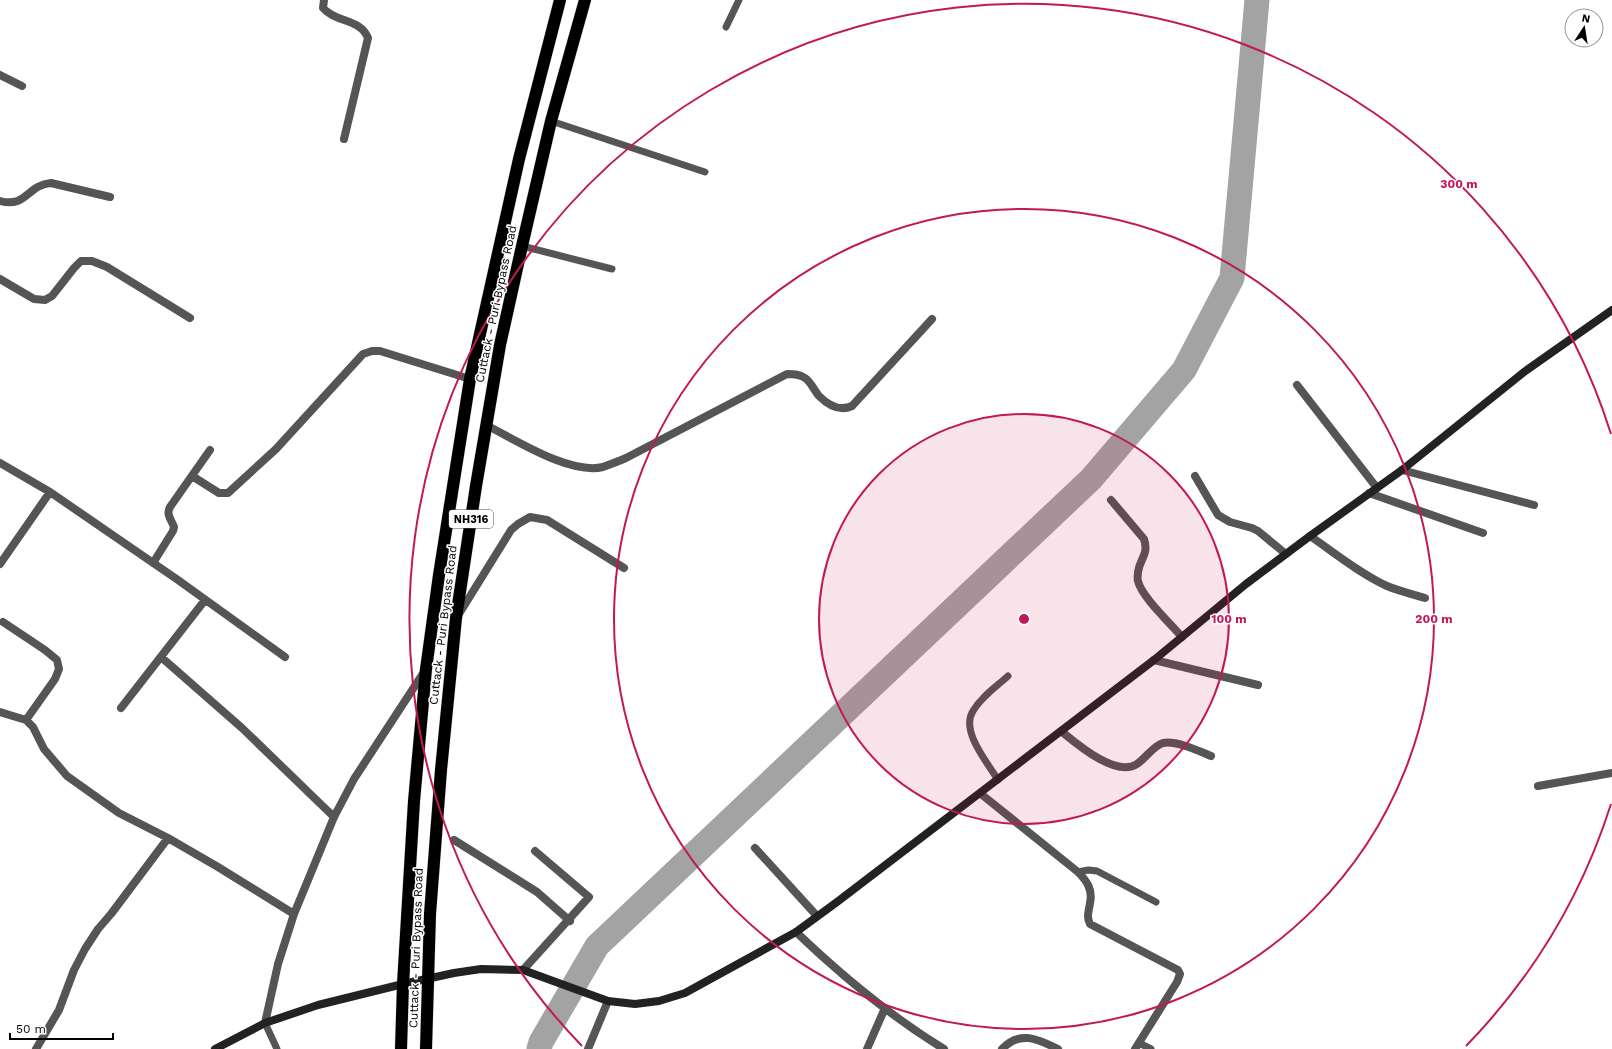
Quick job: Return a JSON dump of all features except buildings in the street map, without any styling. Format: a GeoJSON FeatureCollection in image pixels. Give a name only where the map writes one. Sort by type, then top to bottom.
{"type":"FeatureCollection","features":[{"type":"Feature","properties":{"kind":"highway","name":"Cuttack - Puri Bypass Road"},"geometry":{"type":"LineString","coordinates":[[402,1049],[403,984],[414,801],[426,669],[439,575],[470,379],[519,159],[560,0]]}},
{"type":"Feature","properties":{"kind":"highway","name":"Cuttack - Puri Bypass Road"},"geometry":{"type":"LineString","coordinates":[[426,1049],[430,914],[438,802],[456,618],[500,345],[551,121],[585,0]]}},
{"type":"Feature","properties":{"kind":"street"},"geometry":{"type":"LineString","coordinates":[[324,0],[323,8],[328,14],[357,24],[365,30],[368,38],[344,139]]}},
{"type":"Feature","properties":{"kind":"street"},"geometry":{"type":"LineString","coordinates":[[0,76],[22,86]]}},
{"type":"Feature","properties":{"kind":"street"},"geometry":{"type":"LineString","coordinates":[[0,201],[7,203],[17,202],[36,187],[51,183],[110,197]]}},
{"type":"Feature","properties":{"kind":"street"},"geometry":{"type":"LineString","coordinates":[[0,279],[34,299],[45,300],[52,296],[81,261],[92,261],[107,267],[190,318]]}},
{"type":"Feature","properties":{"kind":"street"},"geometry":{"type":"LineString","coordinates":[[215,1049],[265,1023],[318,1005],[428,978],[481,969],[523,970],[608,1001],[641,1003],[659,1001],[685,993],[796,932],[818,916],[981,794],[1154,660],[1286,554],[1402,470],[1524,372],[1612,310]]}},
{"type":"Feature","properties":{"kind":"street"},"geometry":{"type":"LineString","coordinates":[[486,425],[560,462],[579,467],[602,467],[626,458],[787,374],[796,374],[806,378],[818,396],[828,404],[845,410],[852,406],[932,319]]}},
{"type":"Feature","properties":{"kind":"street"},"geometry":{"type":"LineString","coordinates":[[195,478],[219,493],[228,493],[276,449],[363,354],[372,351],[380,351],[470,379]]}},
{"type":"Feature","properties":{"kind":"street"},"geometry":{"type":"LineString","coordinates":[[1297,385],[1377,488]]}},
{"type":"Feature","properties":{"kind":"street"},"geometry":{"type":"LineString","coordinates":[[153,563],[173,531],[174,527],[168,512],[170,507],[195,478],[210,450]]}},
{"type":"Feature","properties":{"kind":"street"},"geometry":{"type":"LineString","coordinates":[[0,462],[50,492],[285,657]]}},
{"type":"Feature","properties":{"kind":"street"},"geometry":{"type":"LineString","coordinates":[[1402,470],[1534,506]]}},
{"type":"Feature","properties":{"kind":"street"},"geometry":{"type":"LineString","coordinates":[[1195,476],[1218,515],[1230,522],[1258,531],[1286,554]]}},
{"type":"Feature","properties":{"kind":"street"},"geometry":{"type":"LineString","coordinates":[[0,564],[3,554],[50,492]]}},
{"type":"Feature","properties":{"kind":"street"},"geometry":{"type":"LineString","coordinates":[[1369,493],[1483,534]]}},
{"type":"Feature","properties":{"kind":"street"},"geometry":{"type":"LineString","coordinates":[[1111,500],[1144,540],[1146,553],[1138,570],[1138,581],[1144,593],[1182,637]]}},
{"type":"Feature","properties":{"kind":"street"},"geometry":{"type":"LineString","coordinates":[[456,618],[511,530],[518,524],[530,518],[547,520],[624,568]]}},
{"type":"Feature","properties":{"kind":"street"},"geometry":{"type":"LineString","coordinates":[[1310,536],[1362,573],[1398,590],[1425,598]]}},
{"type":"Feature","properties":{"kind":"street"},"geometry":{"type":"LineString","coordinates":[[121,708],[205,600]]}},
{"type":"Feature","properties":{"kind":"street"},"geometry":{"type":"LineString","coordinates":[[2,622],[46,650],[57,660],[59,669],[55,679],[26,720]]}},
{"type":"Feature","properties":{"kind":"street"},"geometry":{"type":"LineString","coordinates":[[161,657],[242,728],[334,817]]}},
{"type":"Feature","properties":{"kind":"street"},"geometry":{"type":"LineString","coordinates":[[1154,660],[1258,685]]}},
{"type":"Feature","properties":{"kind":"street"},"geometry":{"type":"LineString","coordinates":[[265,1023],[278,964],[294,914],[334,817],[354,779],[426,669]]}},
{"type":"Feature","properties":{"kind":"street"},"geometry":{"type":"LineString","coordinates":[[0,712],[26,720],[32,727],[44,749],[67,776],[119,813],[168,838],[294,914]]}},
{"type":"Feature","properties":{"kind":"street"},"geometry":{"type":"LineString","coordinates":[[1061,731],[1084,749],[1110,764],[1120,767],[1127,768],[1136,765],[1163,743],[1174,743],[1211,756]]}},
{"type":"Feature","properties":{"kind":"street"},"geometry":{"type":"LineString","coordinates":[[1538,786],[1612,773]]}},
{"type":"Feature","properties":{"kind":"street"},"geometry":{"type":"LineString","coordinates":[[981,794],[1078,872],[1088,883],[1090,890],[1090,903],[1087,914],[1090,924],[1178,970],[1180,974],[1177,982],[1137,1046]]}},
{"type":"Feature","properties":{"kind":"street"},"geometry":{"type":"LineString","coordinates":[[36,1049],[59,1010],[74,970],[85,949],[98,929],[168,838]]}},
{"type":"Feature","properties":{"kind":"street"},"geometry":{"type":"LineString","coordinates":[[454,840],[537,892],[570,920]]}},
{"type":"Feature","properties":{"kind":"street"},"geometry":{"type":"LineString","coordinates":[[754,848],[818,916]]}},
{"type":"Feature","properties":{"kind":"street"},"geometry":{"type":"LineString","coordinates":[[523,970],[570,920],[589,897],[535,851]]}},
{"type":"Feature","properties":{"kind":"street"},"geometry":{"type":"LineString","coordinates":[[796,932],[832,967],[885,1008],[944,1049]]}},
{"type":"Feature","properties":{"kind":"street"},"geometry":{"type":"LineString","coordinates":[[588,1049],[608,1001]]}},
{"type":"Feature","properties":{"kind":"street"},"geometry":{"type":"LineString","coordinates":[[867,1049],[885,1008]]}},
{"type":"Feature","properties":{"kind":"street"},"geometry":{"type":"LineString","coordinates":[[1002,1049],[1012,1040],[1021,1038],[1035,1039],[1058,1049]]}},
{"type":"Feature","properties":{"kind":"lane"},"geometry":{"type":"LineString","coordinates":[[726,26],[739,0]]}},
{"type":"Feature","properties":{"kind":"lane"},"geometry":{"type":"LineString","coordinates":[[551,121],[705,172]]}},
{"type":"Feature","properties":{"kind":"lane"},"geometry":{"type":"LineString","coordinates":[[522,246],[612,269]]}},
{"type":"Feature","properties":{"kind":"lane"},"geometry":{"type":"LineString","coordinates":[[998,780],[974,742],[969,730],[972,712],[979,703],[1008,676]]}},
{"type":"Feature","properties":{"kind":"lane"},"geometry":{"type":"LineString","coordinates":[[1078,872],[1088,870],[1097,872],[1156,902]]}},
{"type":"Feature","properties":{"kind":"lane"},"geometry":{"type":"LineString","coordinates":[[265,1023],[277,1049]]}},
{"type":"Feature","properties":{"kind":"lane"},"geometry":{"type":"LineString","coordinates":[[1137,1046],[1151,1049]]}},
{"type":"Feature","properties":{"kind":"waterway"},"geometry":{"type":"LineString","coordinates":[[539,1049],[541,1042],[597,946],[1091,479],[1184,370],[1232,278],[1257,0]]}}]}
